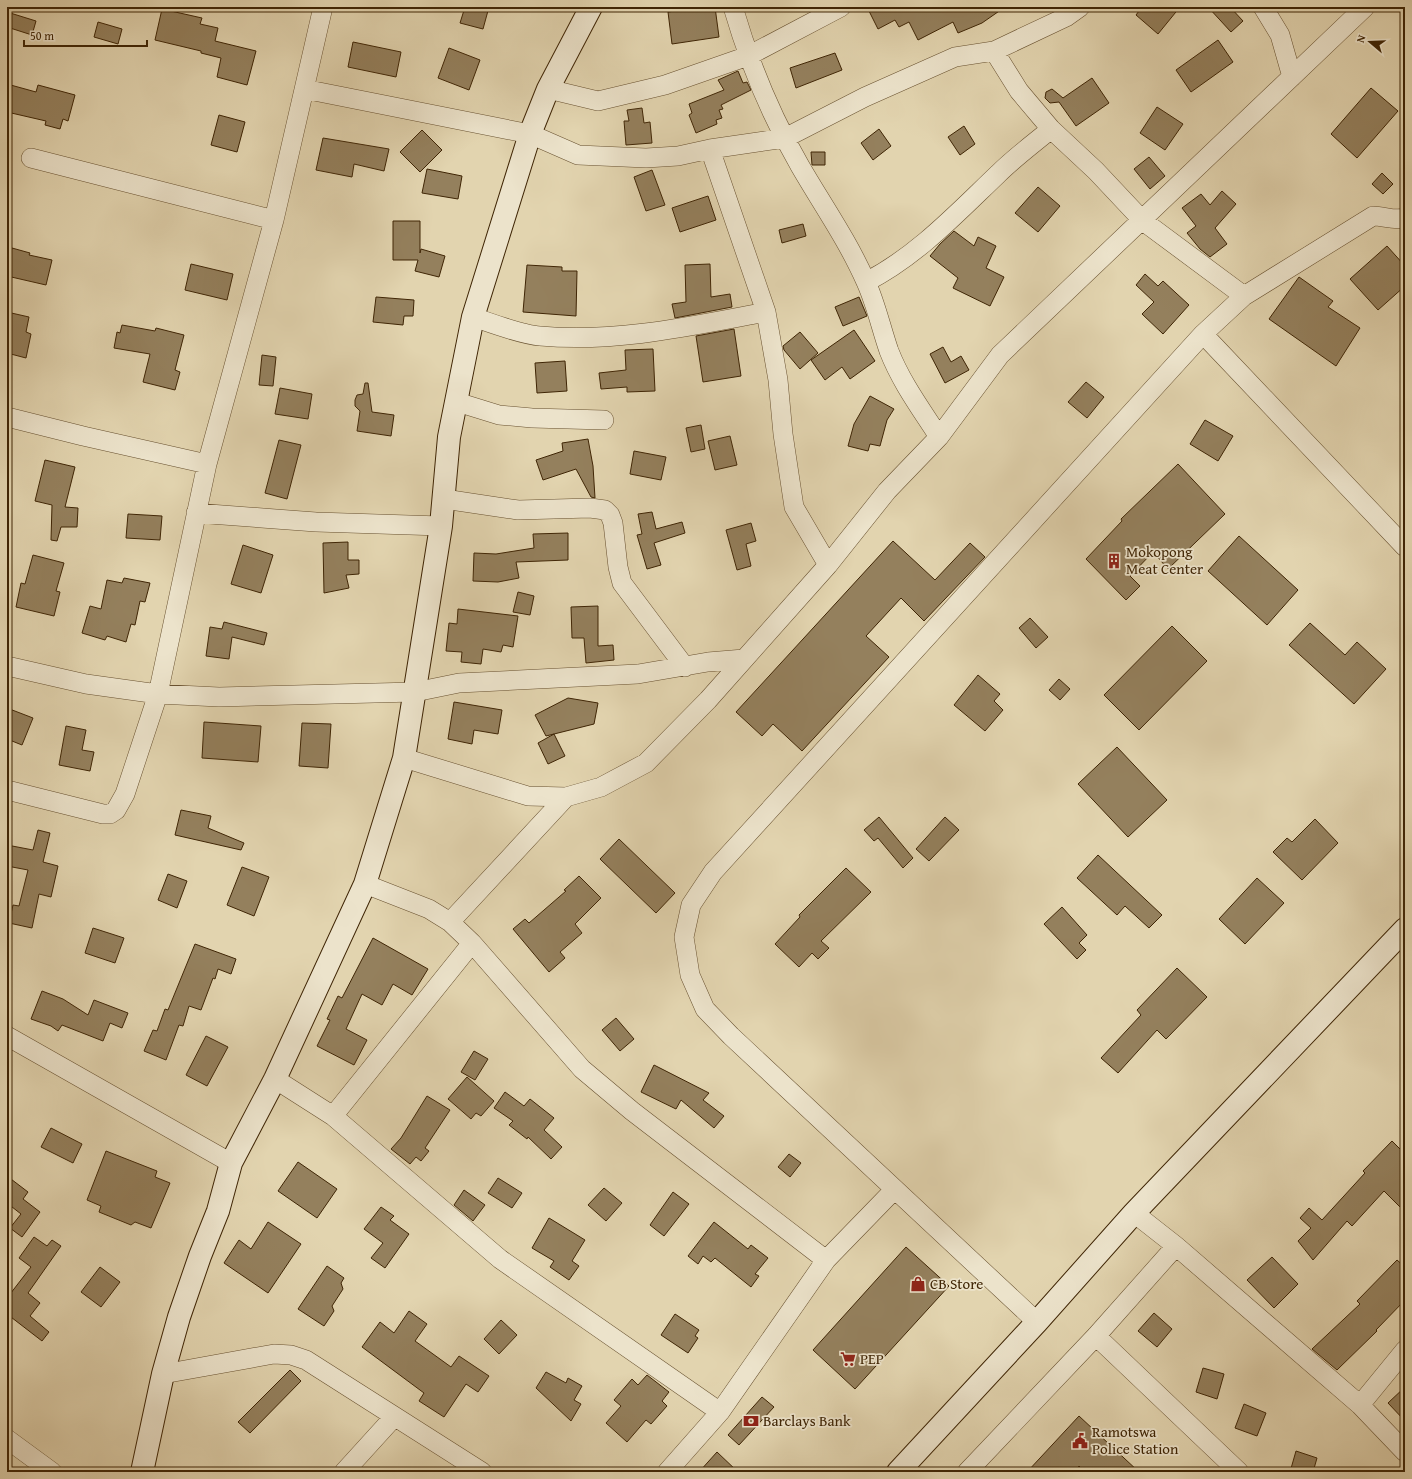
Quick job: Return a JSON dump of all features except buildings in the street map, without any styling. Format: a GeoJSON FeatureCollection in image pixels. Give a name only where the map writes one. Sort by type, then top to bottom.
{"type":"FeatureCollection","features":[{"type":"Feature","properties":{"kind":"street"},"geometry":{"type":"LineString","coordinates":[[7,790],[103,814],[110,814],[116,810],[125,794],[158,694],[207,464],[274,220],[323,7]]}},
{"type":"Feature","properties":{"kind":"street"},"geometry":{"type":"LineString","coordinates":[[142,1472],[163,1374],[179,1317],[200,1256],[218,1211],[231,1163],[274,1079],[365,884],[404,758],[441,526],[449,437],[473,317],[530,134],[548,89],[591,7]]}},
{"type":"Feature","properties":{"kind":"street"},"geometry":{"type":"LineString","coordinates":[[733,7],[748,56],[785,138],[844,239],[866,282],[889,352],[906,387],[939,437]]}},
{"type":"Feature","properties":{"kind":"street"},"geometry":{"type":"LineString","coordinates":[[548,89],[598,101],[665,85],[748,56],[841,7]]}},
{"type":"Feature","properties":{"kind":"street"},"geometry":{"type":"LineString","coordinates":[[304,89],[530,134],[578,155],[646,158],[678,156],[710,149],[785,138],[865,97],[955,57],[994,51],[1066,17],[1080,7]]}},
{"type":"Feature","properties":{"kind":"street"},"geometry":{"type":"LineString","coordinates":[[1263,7],[1280,35],[1292,77]]}},
{"type":"Feature","properties":{"kind":"street"},"geometry":{"type":"LineString","coordinates":[[404,758],[528,796],[566,797],[601,787],[646,763],[708,700],[828,565],[887,491],[939,437],[1000,355],[1143,221],[1365,7]]}},
{"type":"Feature","properties":{"kind":"street"},"geometry":{"type":"LineString","coordinates":[[994,51],[1019,91],[1051,129],[1096,171],[1143,221],[1244,296]]}},
{"type":"Feature","properties":{"kind":"street"},"geometry":{"type":"LineString","coordinates":[[866,282],[886,272],[937,232],[999,172],[1051,129]]}},
{"type":"Feature","properties":{"kind":"street"},"geometry":{"type":"LineString","coordinates":[[710,149],[766,312],[778,380],[784,441],[794,507],[828,565]]}},
{"type":"Feature","properties":{"kind":"street"},"geometry":{"type":"LineString","coordinates":[[31,158],[274,220]]}},
{"type":"Feature","properties":{"kind":"street"},"geometry":{"type":"LineString","coordinates":[[1037,1322],[894,1190],[731,1036],[705,1009],[690,974],[684,937],[690,905],[718,866],[1203,334],[1244,296],[1373,216],[1382,216],[1392,219],[1405,218]]}},
{"type":"Feature","properties":{"kind":"street"},"geometry":{"type":"LineString","coordinates":[[473,317],[538,336],[601,337],[662,332],[766,312]]}},
{"type":"Feature","properties":{"kind":"street"},"geometry":{"type":"LineString","coordinates":[[1203,334],[1405,547]]}},
{"type":"Feature","properties":{"kind":"street"},"geometry":{"type":"LineString","coordinates":[[457,402],[499,415],[532,418],[604,420]]}},
{"type":"Feature","properties":{"kind":"street"},"geometry":{"type":"LineString","coordinates":[[7,417],[207,464]]}},
{"type":"Feature","properties":{"kind":"street"},"geometry":{"type":"LineString","coordinates":[[444,499],[518,510],[590,508],[605,510],[610,515],[613,523],[618,567],[622,584],[685,667]]}},
{"type":"Feature","properties":{"kind":"street"},"geometry":{"type":"LineString","coordinates":[[196,513],[316,522],[441,526]]}},
{"type":"Feature","properties":{"kind":"street"},"geometry":{"type":"LineString","coordinates":[[7,666],[79,682],[158,694],[219,697],[415,692],[459,683],[638,674],[744,659]]}},
{"type":"Feature","properties":{"kind":"street"},"geometry":{"type":"LineString","coordinates":[[450,922],[566,797]]}},
{"type":"Feature","properties":{"kind":"street"},"geometry":{"type":"LineString","coordinates":[[365,884],[429,909],[450,922],[472,943],[582,1069],[632,1111],[826,1260]]}},
{"type":"Feature","properties":{"kind":"street"},"geometry":{"type":"LineString","coordinates":[[898,1472],[1037,1322],[1134,1213],[1405,929]]}},
{"type":"Feature","properties":{"kind":"street"},"geometry":{"type":"LineString","coordinates":[[333,1116],[472,943]]}},
{"type":"Feature","properties":{"kind":"street"},"geometry":{"type":"LineString","coordinates":[[7,1036],[231,1163]]}},
{"type":"Feature","properties":{"kind":"street"},"geometry":{"type":"LineString","coordinates":[[274,1079],[333,1116],[500,1259],[720,1412]]}},
{"type":"Feature","properties":{"kind":"street"},"geometry":{"type":"LineString","coordinates":[[667,1472],[720,1412],[826,1260],[894,1190]]}},
{"type":"Feature","properties":{"kind":"street"},"geometry":{"type":"LineString","coordinates":[[1134,1213],[1176,1246],[1360,1405],[1405,1452]]}},
{"type":"Feature","properties":{"kind":"street"},"geometry":{"type":"LineString","coordinates":[[967,1472],[1096,1336],[1176,1246]]}},
{"type":"Feature","properties":{"kind":"street"},"geometry":{"type":"LineString","coordinates":[[1096,1336],[1239,1472]]}},
{"type":"Feature","properties":{"kind":"street"},"geometry":{"type":"LineString","coordinates":[[1360,1405],[1405,1350]]}},
{"type":"Feature","properties":{"kind":"street"},"geometry":{"type":"LineString","coordinates":[[163,1374],[265,1355],[291,1355],[306,1360],[482,1472]]}},
{"type":"Feature","properties":{"kind":"street"},"geometry":{"type":"LineString","coordinates":[[344,1472],[394,1417]]}},
{"type":"Feature","properties":{"kind":"street"},"geometry":{"type":"LineString","coordinates":[[7,1438],[52,1472]]}},
{"type":"Feature","properties":{"kind":"place","name":"Mokopong Meat Center"},"geometry":{"type":"Point","coordinates":[1114,561]}},
{"type":"Feature","properties":{"kind":"place","name":"CB Store"},"geometry":{"type":"Point","coordinates":[918,1284]}},
{"type":"Feature","properties":{"kind":"place","name":"PEP"},"geometry":{"type":"Point","coordinates":[848,1359]}},
{"type":"Feature","properties":{"kind":"place","name":"Barclays Bank"},"geometry":{"type":"Point","coordinates":[751,1421]}},
{"type":"Feature","properties":{"kind":"place","name":"Ramotswa Police Station"},"geometry":{"type":"Point","coordinates":[1080,1441]}}]}
